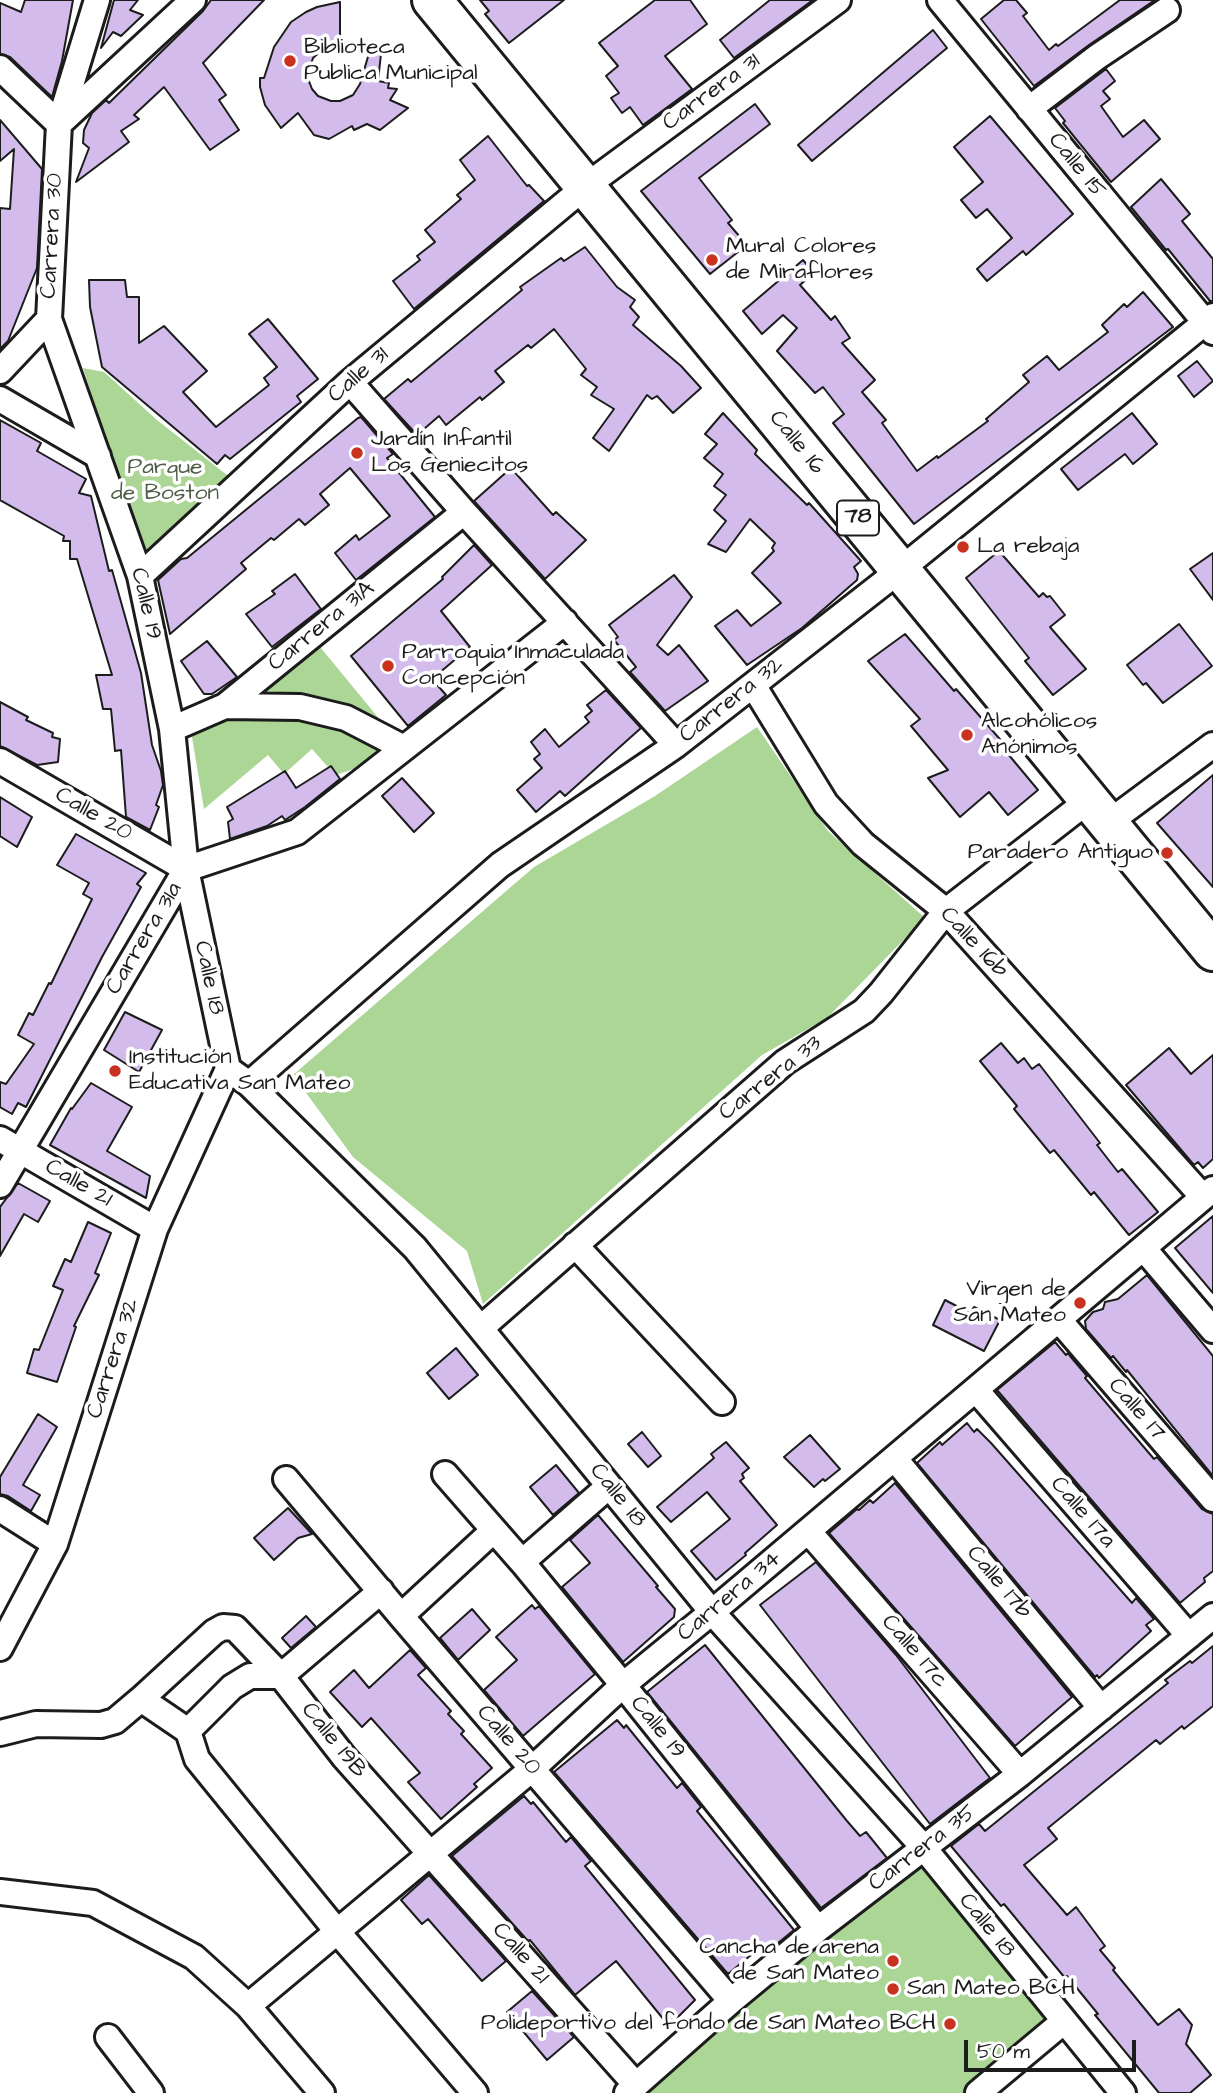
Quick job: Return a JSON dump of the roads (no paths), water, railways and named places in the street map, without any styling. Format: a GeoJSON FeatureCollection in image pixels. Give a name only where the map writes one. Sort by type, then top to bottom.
{"type":"FeatureCollection","features":[{"type":"Feature","properties":{"kind":"highway","name":"Calle 16"},"geometry":{"type":"LineString","coordinates":[[432,0],[1213,951]]}},
{"type":"Feature","properties":{"kind":"street","name":"Carrera 30"},"geometry":{"type":"LineString","coordinates":[[0,371],[49,319],[58,124],[97,0]]}},
{"type":"Feature","properties":{"kind":"street"},"geometry":{"type":"LineString","coordinates":[[0,68],[58,124],[193,0]]}},
{"type":"Feature","properties":{"kind":"street","name":"Carrera 31"},"geometry":{"type":"LineString","coordinates":[[586,186],[838,0]]}},
{"type":"Feature","properties":{"kind":"street","name":"Calle 15"},"geometry":{"type":"LineString","coordinates":[[940,0],[1210,324]]}},
{"type":"Feature","properties":{"kind":"street"},"geometry":{"type":"LineString","coordinates":[[1029,109],[1097,57],[1167,10]]}},
{"type":"Feature","properties":{"kind":"street","name":"Calle 31"},"geometry":{"type":"LineString","coordinates":[[140,576],[350,382],[586,186]]}},
{"type":"Feature","properties":{"kind":"street","name":"Calle 19"},"geometry":{"type":"LineString","coordinates":[[49,319],[140,576],[172,730],[186,869]]}},
{"type":"Feature","properties":{"kind":"street","name":"Carrera 32"},"geometry":{"type":"LineString","coordinates":[[249,1084],[500,865],[676,745],[1210,324]]}},
{"type":"Feature","properties":{"kind":"street"},"geometry":{"type":"LineString","coordinates":[[350,382],[676,745]]}},
{"type":"Feature","properties":{"kind":"street"},"geometry":{"type":"LineString","coordinates":[[0,399],[98,456]]}},
{"type":"Feature","properties":{"kind":"street","name":"Carrera 31A"},"geometry":{"type":"LineString","coordinates":[[172,730],[225,706],[464,512]]}},
{"type":"Feature","properties":{"kind":"street","name":"Carrera 31a"},"geometry":{"type":"LineString","coordinates":[[0,1185],[10,1145],[186,869],[297,832],[565,622]]}},
{"type":"Feature","properties":{"kind":"street","name":"Calle 16b"},"geometry":{"type":"LineString","coordinates":[[753,685],[826,804],[863,844],[946,911],[1208,1193]]}},
{"type":"Feature","properties":{"kind":"street"},"geometry":{"type":"LineString","coordinates":[[225,706],[300,706],[346,718],[404,748]]}},
{"type":"Feature","properties":{"kind":"street","name":"Carrera 33"},"geometry":{"type":"LineString","coordinates":[[481,1328],[785,1062],[864,1011],[946,911],[1099,811],[1213,746]]}},
{"type":"Feature","properties":{"kind":"street","name":"Calle 20"},"geometry":{"type":"LineString","coordinates":[[0,761],[186,869]]}},
{"type":"Feature","properties":{"kind":"street","name":"Calle 18"},"geometry":{"type":"LineString","coordinates":[[186,869],[228,1069],[249,1084],[415,1248],[712,1612],[924,1848],[1123,2093]]}},
{"type":"Feature","properties":{"kind":"street","name":"Carrera 32"},"geometry":{"type":"LineString","coordinates":[[0,1648],[55,1544],[155,1229],[228,1069]]}},
{"type":"Feature","properties":{"kind":"street","name":"Calle 21"},"geometry":{"type":"LineString","coordinates":[[10,1145],[155,1229]]}},
{"type":"Feature","properties":{"kind":"street","name":"Carrera 34"},"geometry":{"type":"LineString","coordinates":[[248,2006],[532,1769],[623,1685],[895,1459],[1208,1193]]}},
{"type":"Feature","properties":{"kind":"street"},"geometry":{"type":"LineString","coordinates":[[575,1245],[722,1402]]}},
{"type":"Feature","properties":{"kind":"street"},"geometry":{"type":"LineString","coordinates":[[1144,1249],[1213,1330]]}},
{"type":"Feature","properties":{"kind":"street","name":"Calle 17"},"geometry":{"type":"LineString","coordinates":[[1059,1320],[1213,1499]]}},
{"type":"Feature","properties":{"kind":"street","name":"Calle 17a"},"geometry":{"type":"LineString","coordinates":[[976,1390],[1189,1636]]}},
{"type":"Feature","properties":{"kind":"street","name":"Calle 17b"},"geometry":{"type":"LineString","coordinates":[[895,1459],[1101,1708]]}},
{"type":"Feature","properties":{"kind":"street","name":"Calle 19"},"geometry":{"type":"LineString","coordinates":[[445,1474],[522,1562],[623,1685],[818,1929]]}},
{"type":"Feature","properties":{"kind":"street","name":"Calle 20"},"geometry":{"type":"LineString","coordinates":[[286,1479],[731,2001]]}},
{"type":"Feature","properties":{"kind":"street"},"geometry":{"type":"LineString","coordinates":[[522,1562],[609,1486]]}},
{"type":"Feature","properties":{"kind":"street"},"geometry":{"type":"LineString","coordinates":[[0,1509],[55,1544]]}},
{"type":"Feature","properties":{"kind":"street"},"geometry":{"type":"LineString","coordinates":[[401,1616],[493,1531]]}},
{"type":"Feature","properties":{"kind":"street","name":"Calle 17c"},"geometry":{"type":"LineString","coordinates":[[808,1531],[1020,1774]]}},
{"type":"Feature","properties":{"kind":"street"},"geometry":{"type":"LineString","coordinates":[[188,1731],[232,1687],[250,1676],[281,1676],[381,1591]]}},
{"type":"Feature","properties":{"kind":"street","name":"Carrera 35"},"geometry":{"type":"LineString","coordinates":[[632,2089],[731,2001],[818,1929],[1020,1774],[1213,1616]]}},
{"type":"Feature","properties":{"kind":"street","name":"Calle 19B"},"geometry":{"type":"LineString","coordinates":[[141,1699],[214,1632],[223,1627],[235,1628],[281,1676],[344,1757],[431,1854]]}},
{"type":"Feature","properties":{"kind":"street"},"geometry":{"type":"LineString","coordinates":[[0,1733],[36,1724],[102,1725],[115,1721],[141,1699],[188,1731],[197,1759],[336,1930],[475,2093]]}},
{"type":"Feature","properties":{"kind":"street","name":"Calle 21"},"geometry":{"type":"LineString","coordinates":[[431,1854],[632,2089]]}},
{"type":"Feature","properties":{"kind":"street"},"geometry":{"type":"LineString","coordinates":[[0,1892],[93,1903],[194,1957],[248,2006],[322,2093]]}},
{"type":"Feature","properties":{"kind":"street"},"geometry":{"type":"LineString","coordinates":[[978,2093],[1063,2022]]}},
{"type":"Feature","properties":{"kind":"street"},"geometry":{"type":"LineString","coordinates":[[108,2037],[151,2093]]}},
{"type":"Feature","properties":{"kind":"place","name":"Biblioteca Publica Municipal"},"geometry":{"type":"Point","coordinates":[290,61]}},
{"type":"Feature","properties":{"kind":"place","name":"Mural Colores de Miraflores"},"geometry":{"type":"Point","coordinates":[712,260]}},
{"type":"Feature","properties":{"kind":"place","name":"Jardín Infantil Los Geniecitos"},"geometry":{"type":"Point","coordinates":[357,453]}},
{"type":"Feature","properties":{"kind":"place","name":"La rebaja"},"geometry":{"type":"Point","coordinates":[963,547]}},
{"type":"Feature","properties":{"kind":"place","name":"Parroquia Inmaculada Concepción"},"geometry":{"type":"Point","coordinates":[388,666]}},
{"type":"Feature","properties":{"kind":"place","name":"Alcohólicos Anónimos"},"geometry":{"type":"Point","coordinates":[967,735]}},
{"type":"Feature","properties":{"kind":"place","name":"Paradero Antiguo"},"geometry":{"type":"Point","coordinates":[1167,853]}},
{"type":"Feature","properties":{"kind":"place","name":"Institución Educativa San Mateo"},"geometry":{"type":"Point","coordinates":[115,1071]}},
{"type":"Feature","properties":{"kind":"place","name":"Virgen de San Mateo"},"geometry":{"type":"Point","coordinates":[1080,1303]}},
{"type":"Feature","properties":{"kind":"place","name":"Cancha de arena de San Mateo"},"geometry":{"type":"Point","coordinates":[893,1961]}},
{"type":"Feature","properties":{"kind":"place","name":"San Mateo BCH"},"geometry":{"type":"Point","coordinates":[893,1989]}},
{"type":"Feature","properties":{"kind":"place","name":"Polideportivo del fondo de San Mateo BCH"},"geometry":{"type":"Point","coordinates":[950,2024]}},
{"type":"Feature","properties":{"kind":"park label","name":"Parque de Boston"},"geometry":{"type":"Point","coordinates":[165,481]}}]}
